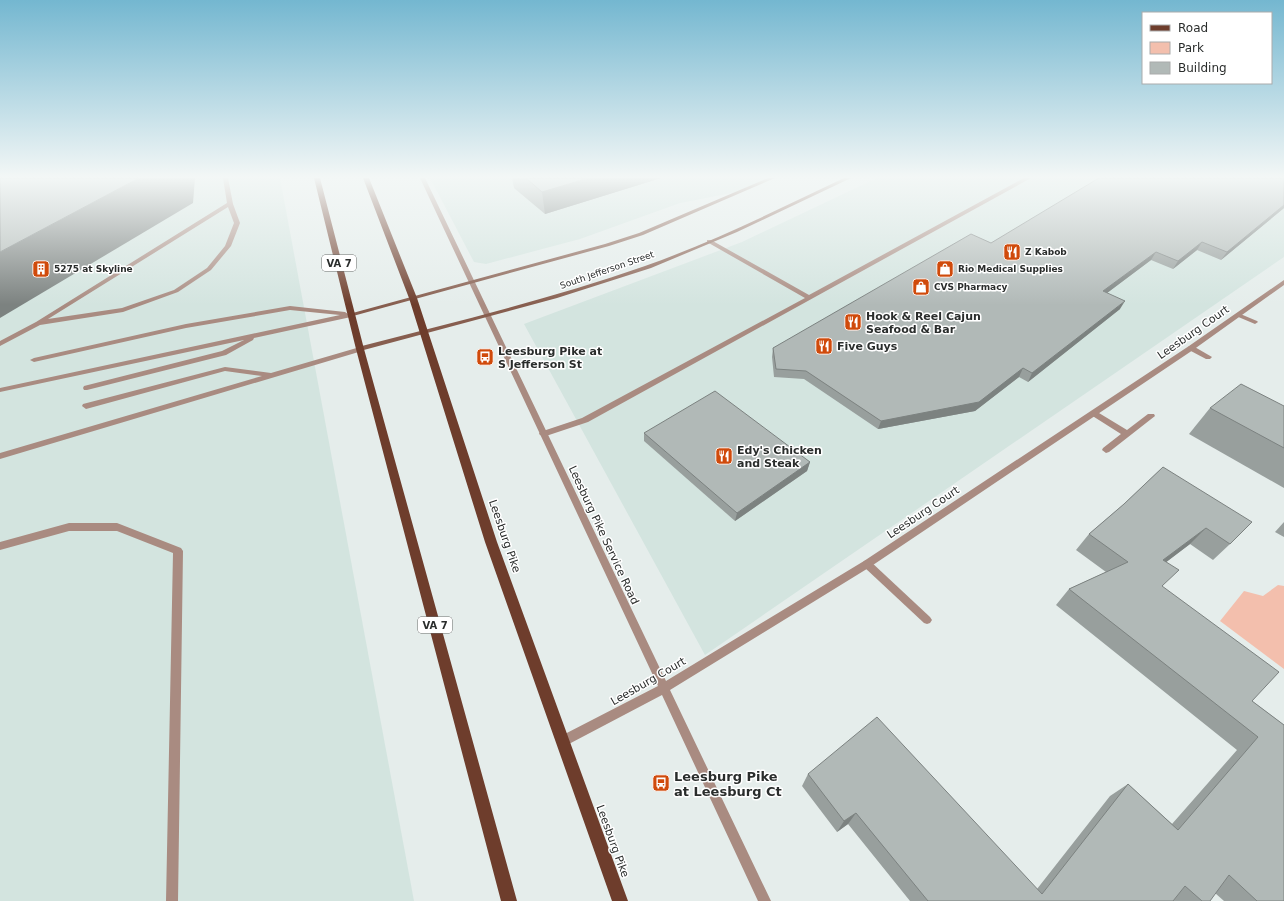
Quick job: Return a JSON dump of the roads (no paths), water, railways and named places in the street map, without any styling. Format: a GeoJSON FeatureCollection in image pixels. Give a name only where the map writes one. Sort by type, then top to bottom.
{"type":"FeatureCollection","features":[{"type":"Feature","properties":{"kind":"main road","name":"VA 7"},"geometry":{"type":"LineString","coordinates":[[327,220],[360,349],[509,901]]}},
{"type":"Feature","properties":{"kind":"main road","name":"Leesburg Pike"},"geometry":{"type":"LineString","coordinates":[[382,220],[413,298],[492,542],[620,901]]}},
{"type":"Feature","properties":{"kind":"street"},"geometry":{"type":"LineString","coordinates":[[0,344],[38,323],[204,220]]}},
{"type":"Feature","properties":{"kind":"street"},"geometry":{"type":"LineString","coordinates":[[38,323],[123,310],[176,290],[208,269],[228,246],[238,223],[237,220]]}},
{"type":"Feature","properties":{"kind":"street","name":"Leesburg Pike Service Road"},"geometry":{"type":"LineString","coordinates":[[442,220],[765,901]]}},
{"type":"Feature","properties":{"kind":"street"},"geometry":{"type":"LineString","coordinates":[[0,390],[351,315],[558,260],[641,234],[674,220]]}},
{"type":"Feature","properties":{"kind":"street","name":"South Jefferson Street"},"geometry":{"type":"LineString","coordinates":[[360,349],[557,297],[621,277],[710,241],[756,220]]}},
{"type":"Feature","properties":{"kind":"street"},"geometry":{"type":"LineString","coordinates":[[543,434],[585,420],[952,220]]}},
{"type":"Feature","properties":{"kind":"street"},"geometry":{"type":"LineString","coordinates":[[710,241],[810,298]]}},
{"type":"Feature","properties":{"kind":"street","name":"Leesburg Court"},"geometry":{"type":"LineString","coordinates":[[563,741],[664,688],[867,564],[1191,348],[1284,282]]}},
{"type":"Feature","properties":{"kind":"street"},"geometry":{"type":"LineString","coordinates":[[34,360],[186,326],[290,308],[351,315]]}},
{"type":"Feature","properties":{"kind":"street"},"geometry":{"type":"LineString","coordinates":[[1238,315],[1254,322]]}},
{"type":"Feature","properties":{"kind":"street"},"geometry":{"type":"LineString","coordinates":[[86,388],[224,353],[261,334]]}},
{"type":"Feature","properties":{"kind":"street"},"geometry":{"type":"LineString","coordinates":[[1191,348],[1208,357]]}},
{"type":"Feature","properties":{"kind":"street"},"geometry":{"type":"LineString","coordinates":[[0,456],[360,349]]}},
{"type":"Feature","properties":{"kind":"street"},"geometry":{"type":"LineString","coordinates":[[86,406],[225,370],[273,375]]}},
{"type":"Feature","properties":{"kind":"street"},"geometry":{"type":"LineString","coordinates":[[1094,413],[1127,434]]}},
{"type":"Feature","properties":{"kind":"street"},"geometry":{"type":"LineString","coordinates":[[1106,450],[1151,416]]}},
{"type":"Feature","properties":{"kind":"street"},"geometry":{"type":"LineString","coordinates":[[0,546],[68,527],[117,527],[178,551],[172,901]]}},
{"type":"Feature","properties":{"kind":"street"},"geometry":{"type":"LineString","coordinates":[[867,564],[927,620]]}},
{"type":"Feature","properties":{"kind":"place","name":"Z Kabob"},"geometry":{"type":"Point","coordinates":[1012,252]}},
{"type":"Feature","properties":{"kind":"place","name":"5275 at Skyline"},"geometry":{"type":"Point","coordinates":[41,269]}},
{"type":"Feature","properties":{"kind":"place","name":"Rio Medical Supplies"},"geometry":{"type":"Point","coordinates":[945,269]}},
{"type":"Feature","properties":{"kind":"place","name":"CVS Pharmacy"},"geometry":{"type":"Point","coordinates":[921,287]}},
{"type":"Feature","properties":{"kind":"place","name":"Hook & Reel Cajun Seafood & Bar"},"geometry":{"type":"Point","coordinates":[853,322]}},
{"type":"Feature","properties":{"kind":"place","name":"Five Guys"},"geometry":{"type":"Point","coordinates":[824,346]}},
{"type":"Feature","properties":{"kind":"place","name":"Leesburg Pike at S Jefferson St"},"geometry":{"type":"Point","coordinates":[485,357]}},
{"type":"Feature","properties":{"kind":"place","name":"Edy's Chicken and Steak"},"geometry":{"type":"Point","coordinates":[724,456]}},
{"type":"Feature","properties":{"kind":"place","name":"Leesburg Pike at Leesburg Ct"},"geometry":{"type":"Point","coordinates":[661,783]}}]}
